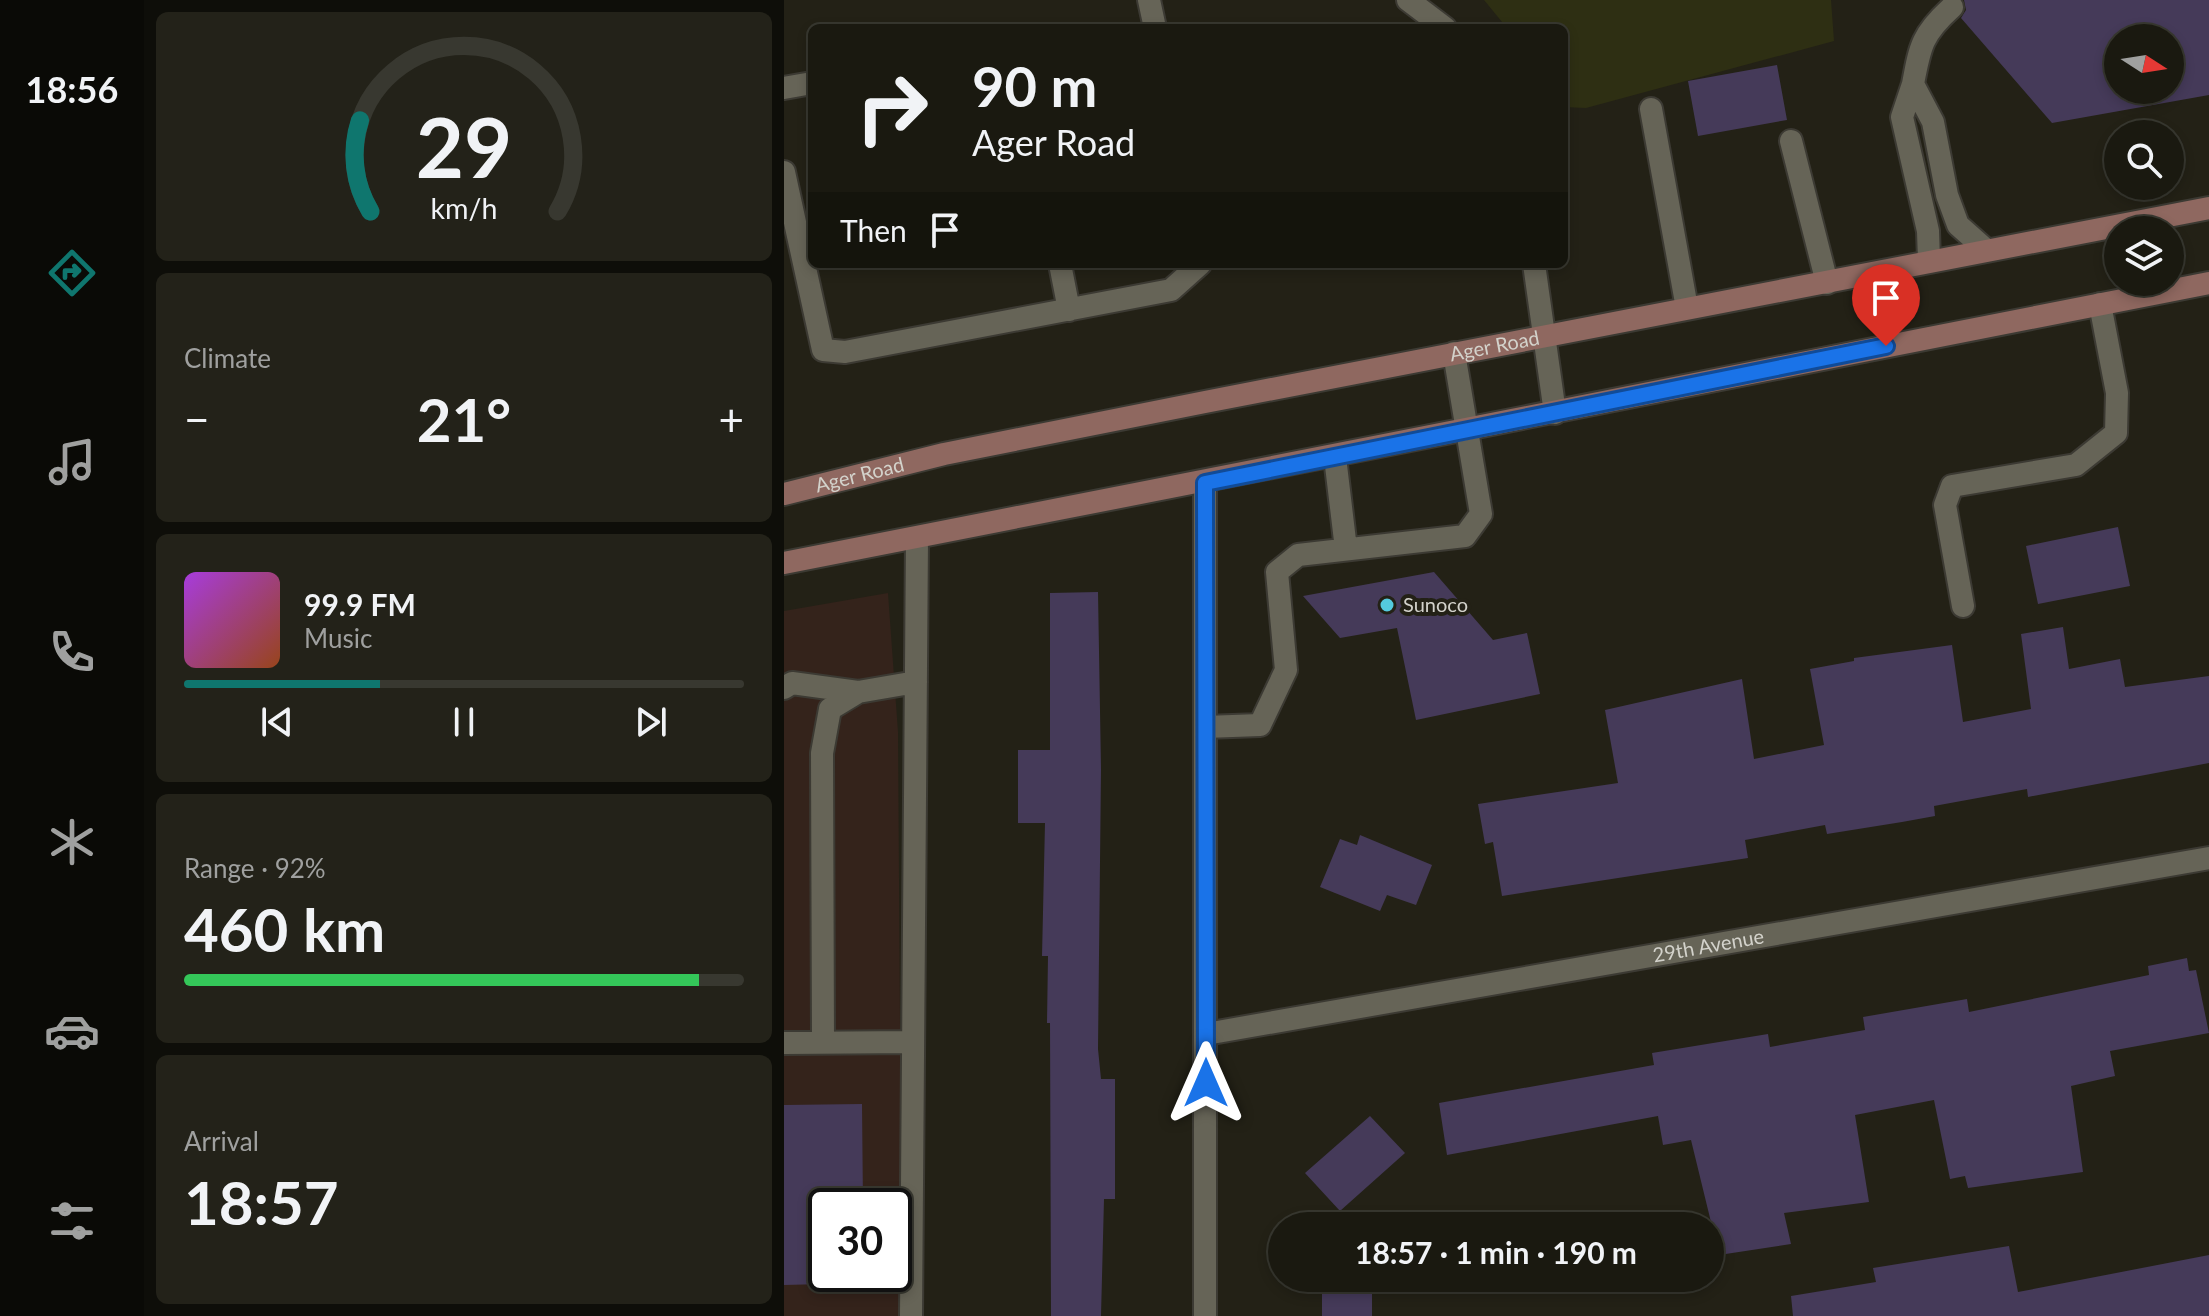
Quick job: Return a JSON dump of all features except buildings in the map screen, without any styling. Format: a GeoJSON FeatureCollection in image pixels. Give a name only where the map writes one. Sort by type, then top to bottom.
{"type":"FeatureCollection","features":[{"type":"Feature","properties":{"kind":"main road","name":"Ager Road"},"geometry":{"type":"LineString","coordinates":[[784,494],[944,454],[1827,283],[1985,249],[2209,208]]}},
{"type":"Feature","properties":{"kind":"main road"},"geometry":{"type":"LineString","coordinates":[[784,563],[1205,483],[2209,283]]}},
{"type":"Feature","properties":{"kind":"main road"},"geometry":{"type":"LineString","coordinates":[[784,486],[808,487]]}},
{"type":"Feature","properties":{"kind":"main road"},"geometry":{"type":"LineString","coordinates":[[784,572],[807,558]]}},
{"type":"Feature","properties":{"kind":"street"},"geometry":{"type":"LineString","coordinates":[[1149,0],[1154,24]]}},
{"type":"Feature","properties":{"kind":"street"},"geometry":{"type":"LineString","coordinates":[[1408,0],[1440,24]]}},
{"type":"Feature","properties":{"kind":"street"},"geometry":{"type":"LineString","coordinates":[[1929,260],[1928,231],[1902,117],[1913,84],[1921,42],[1928,29],[1952,7]]}},
{"type":"Feature","properties":{"kind":"street"},"geometry":{"type":"LineString","coordinates":[[784,88],[808,84]]}},
{"type":"Feature","properties":{"kind":"street"},"geometry":{"type":"LineString","coordinates":[[1913,84],[1933,122],[1947,195],[1958,225],[1985,249]]}},
{"type":"Feature","properties":{"kind":"street"},"geometry":{"type":"LineString","coordinates":[[1651,109],[1687,308]]}},
{"type":"Feature","properties":{"kind":"street"},"geometry":{"type":"LineString","coordinates":[[1791,141],[1827,283]]}},
{"type":"Feature","properties":{"kind":"street"},"geometry":{"type":"LineString","coordinates":[[784,172],[823,350],[845,352],[1171,290],[1196,268]]}},
{"type":"Feature","properties":{"kind":"street"},"geometry":{"type":"LineString","coordinates":[[1061,268],[1069,310]]}},
{"type":"Feature","properties":{"kind":"street"},"geometry":{"type":"LineString","coordinates":[[1534,268],[1555,413]]}},
{"type":"Feature","properties":{"kind":"street"},"geometry":{"type":"LineString","coordinates":[[1963,606],[1945,505],[1952,486],[2076,465],[2116,433],[2117,393],[2100,304]]}},
{"type":"Feature","properties":{"kind":"street"},"geometry":{"type":"LineString","coordinates":[[1205,727],[1260,725],[1286,670],[1277,572],[1298,555],[1465,536],[1481,514],[1454,353]]}},
{"type":"Feature","properties":{"kind":"street"},"geometry":{"type":"LineString","coordinates":[[1335,457],[1346,549]]}},
{"type":"Feature","properties":{"kind":"street"},"geometry":{"type":"LineString","coordinates":[[1205,483],[1205,1316]]}},
{"type":"Feature","properties":{"kind":"street"},"geometry":{"type":"LineString","coordinates":[[911,1316],[917,538]]}},
{"type":"Feature","properties":{"kind":"street"},"geometry":{"type":"LineString","coordinates":[[784,688],[792,683],[858,692],[916,682]]}},
{"type":"Feature","properties":{"kind":"street"},"geometry":{"type":"LineString","coordinates":[[823,1042],[822,753],[830,709],[858,692]]}},
{"type":"Feature","properties":{"kind":"street","name":"29th Avenue"},"geometry":{"type":"LineString","coordinates":[[1206,1034],[2209,858]]}},
{"type":"Feature","properties":{"kind":"street"},"geometry":{"type":"LineString","coordinates":[[784,1043],[913,1042]]}},
{"type":"Feature","properties":{"kind":"shaded area"},"geometry":{"type":"Polygon","coordinates":[[[888,593],[898,732],[901,1188],[808,1188],[808,1292],[902,1292],[902,1316],[784,1316],[784,611],[888,593]]]}},
{"type":"Feature","properties":{"kind":"green space"},"geometry":{"type":"Polygon","coordinates":[[[1484,0],[1831,0],[1834,41],[1586,108],[1568,107],[1568,24],[1504,24],[1484,0]]]}},
{"type":"Feature","properties":{"kind":"place","name":"Sunoco"},"geometry":{"type":"Point","coordinates":[1387,605]}},
{"type":"Feature","properties":{"kind":"route"},"geometry":{"type":"LineString","coordinates":[[1206,1083],[1205,483],[1886,346]]}}]}
